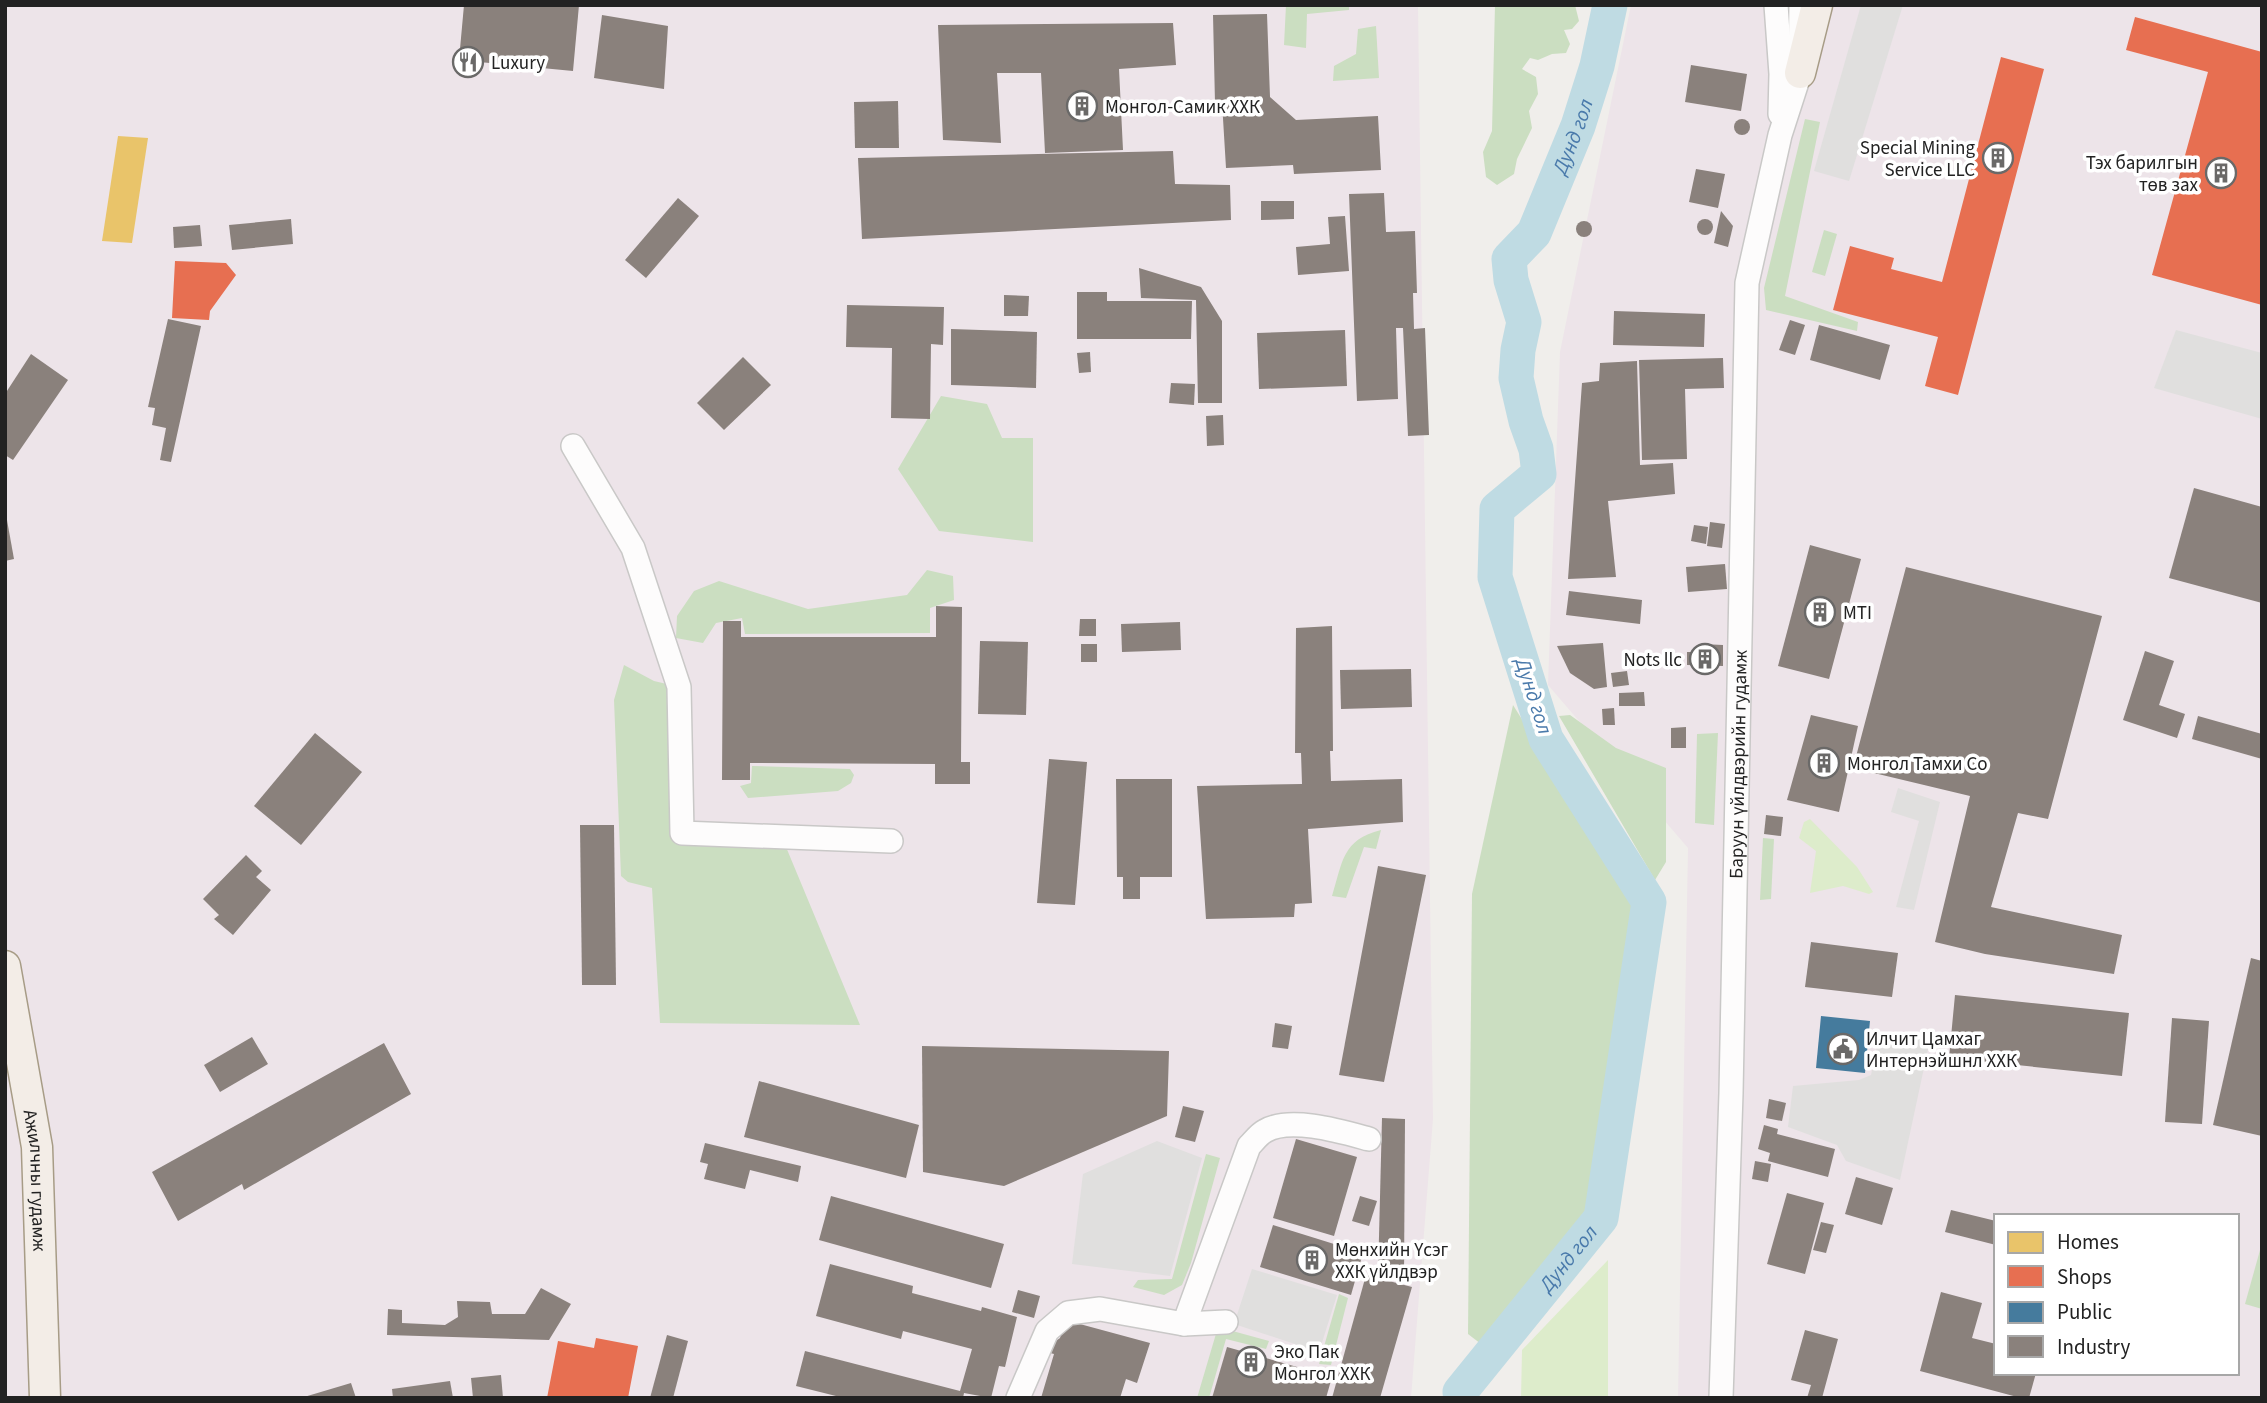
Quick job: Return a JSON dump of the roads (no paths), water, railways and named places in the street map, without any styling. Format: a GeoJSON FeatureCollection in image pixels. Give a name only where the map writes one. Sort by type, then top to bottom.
{"type":"FeatureCollection","features":[{"type":"Feature","properties":{"kind":"main road"},"geometry":{"type":"LineString","coordinates":[[1800,73],[1817,5]]}},
{"type":"Feature","properties":{"kind":"main road","name":"Ажилчны гудамж"},"geometry":{"type":"LineString","coordinates":[[5,966],[37,1147],[46,1398]]}},
{"type":"Feature","properties":{"kind":"street","name":"Баруун үйлдвэрийн гудамж"},"geometry":{"type":"LineString","coordinates":[[1776,5],[1781,74],[1780,135]]}},
{"type":"Feature","properties":{"kind":"street","name":"Баруун үйлдвэрийн гудамж"},"geometry":{"type":"LineString","coordinates":[[1721,1398],[1731,1093],[1747,283],[1780,135],[1800,73],[1801,5]]}},
{"type":"Feature","properties":{"kind":"street"},"geometry":{"type":"LineString","coordinates":[[573,446],[633,548],[679,687],[682,833],[891,841]]}},
{"type":"Feature","properties":{"kind":"street"},"geometry":{"type":"LineString","coordinates":[[1184,1324],[1249,1146],[1266,1130],[1283,1125],[1326,1128],[1369,1139]]}},
{"type":"Feature","properties":{"kind":"street"},"geometry":{"type":"LineString","coordinates":[[1018,1398],[1047,1331],[1068,1313],[1100,1309],[1184,1324],[1226,1322]]}},
{"type":"Feature","properties":{"kind":"waterway","name":"Дунд гол"},"geometry":{"type":"LineString","coordinates":[[1461,1398],[1460,1392],[1601,1218],[1649,902],[1546,739],[1495,577],[1497,509],[1539,474],[1536,449],[1516,378],[1524,322],[1511,280],[1509,259],[1534,233],[1578,126],[1597,66],[1610,5]]}},
{"type":"Feature","properties":{"kind":"place","name":"Luxury"},"geometry":{"type":"Point","coordinates":[468,62]}},
{"type":"Feature","properties":{"kind":"place","name":"Монгол-Самик ХХК"},"geometry":{"type":"Point","coordinates":[1082,106]}},
{"type":"Feature","properties":{"kind":"place","name":"Special Mining Service LLC"},"geometry":{"type":"Point","coordinates":[1998,158]}},
{"type":"Feature","properties":{"kind":"place","name":"Тэх барилгын төв зах"},"geometry":{"type":"Point","coordinates":[2221,173]}},
{"type":"Feature","properties":{"kind":"place","name":"MTI"},"geometry":{"type":"Point","coordinates":[1820,612]}},
{"type":"Feature","properties":{"kind":"place","name":"Nots llc"},"geometry":{"type":"Point","coordinates":[1705,659]}},
{"type":"Feature","properties":{"kind":"place","name":"Монгол Тамхи Со"},"geometry":{"type":"Point","coordinates":[1824,763]}},
{"type":"Feature","properties":{"kind":"place","name":"Илчит Цамхаг Интернэйшнл ХХК"},"geometry":{"type":"Point","coordinates":[1843,1049]}},
{"type":"Feature","properties":{"kind":"place","name":"Мөнхийн Үсэг ХХК үйлдвэр"},"geometry":{"type":"Point","coordinates":[1312,1260]}},
{"type":"Feature","properties":{"kind":"place","name":"Эко Пак Монгол ХХК"},"geometry":{"type":"Point","coordinates":[1251,1362]}}]}
